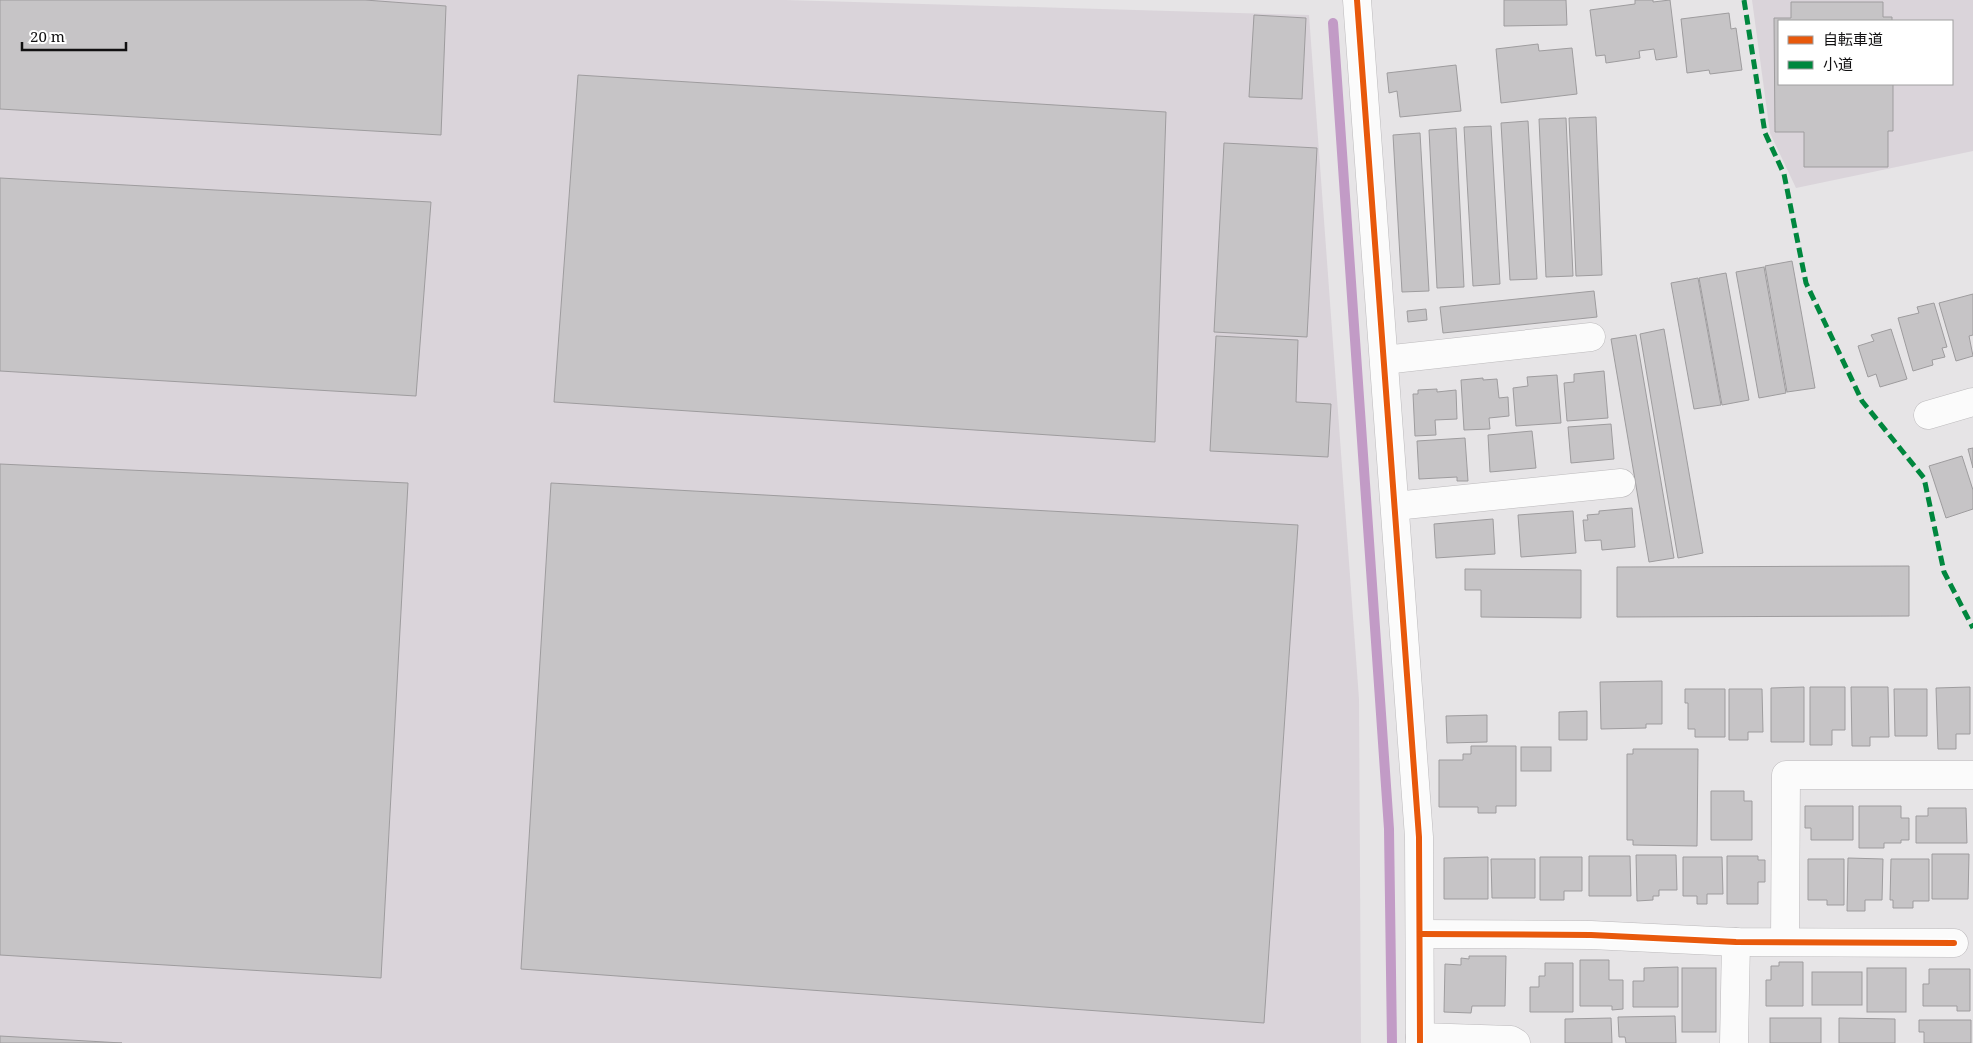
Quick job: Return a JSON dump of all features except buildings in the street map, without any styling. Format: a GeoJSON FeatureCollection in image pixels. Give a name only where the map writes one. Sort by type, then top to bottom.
{"type":"FeatureCollection","features":[{"type":"Feature","properties":{"kind":"street"},"geometry":{"type":"LineString","coordinates":[[1357,0],[1420,837],[1420,1040],[1512,1040],[1516,1043]]}},
{"type":"Feature","properties":{"kind":"street"},"geometry":{"type":"LineString","coordinates":[[1384,360],[1591,338]]}},
{"type":"Feature","properties":{"kind":"street"},"geometry":{"type":"LineString","coordinates":[[1928,415],[1973,402]]}},
{"type":"Feature","properties":{"kind":"street"},"geometry":{"type":"LineString","coordinates":[[1395,506],[1621,483]]}},
{"type":"Feature","properties":{"kind":"street"},"geometry":{"type":"LineString","coordinates":[[1785,941],[1786,775],[1972,775]]}},
{"type":"Feature","properties":{"kind":"street"},"geometry":{"type":"LineString","coordinates":[[1420,934],[1591,935],[1736,942],[1954,943]]}},
{"type":"Feature","properties":{"kind":"street"},"geometry":{"type":"LineString","coordinates":[[1734,1043],[1736,942]]}},
{"type":"Feature","properties":{"kind":"shaded area"},"geometry":{"type":"Polygon","coordinates":[[[0,0],[785,0],[1309,15],[1359,699],[1361,1043],[0,1043],[0,0]]]}},
{"type":"Feature","properties":{"kind":"shaded area"},"geometry":{"type":"Polygon","coordinates":[[[1752,0],[1973,0],[1973,151],[1796,188],[1770,133],[1752,0]]]}},
{"type":"Feature","properties":{"kind":"waterway"},"geometry":{"type":"LineString","coordinates":[[1333,23],[1389,829],[1392,1043]]}},
{"type":"Feature","properties":{"kind":"marked path"},"geometry":{"type":"LineString","coordinates":[[1744,0],[1765,133],[1784,174],[1806,283],[1862,401],[1924,478],[1944,572],[1973,628]]}},
{"type":"Feature","properties":{"kind":"cycle path"},"geometry":{"type":"LineString","coordinates":[[1357,0],[1419,837],[1420,1043]]}},
{"type":"Feature","properties":{"kind":"cycle path"},"geometry":{"type":"LineString","coordinates":[[1420,934],[1591,935],[1736,942],[1954,943]]}}]}
